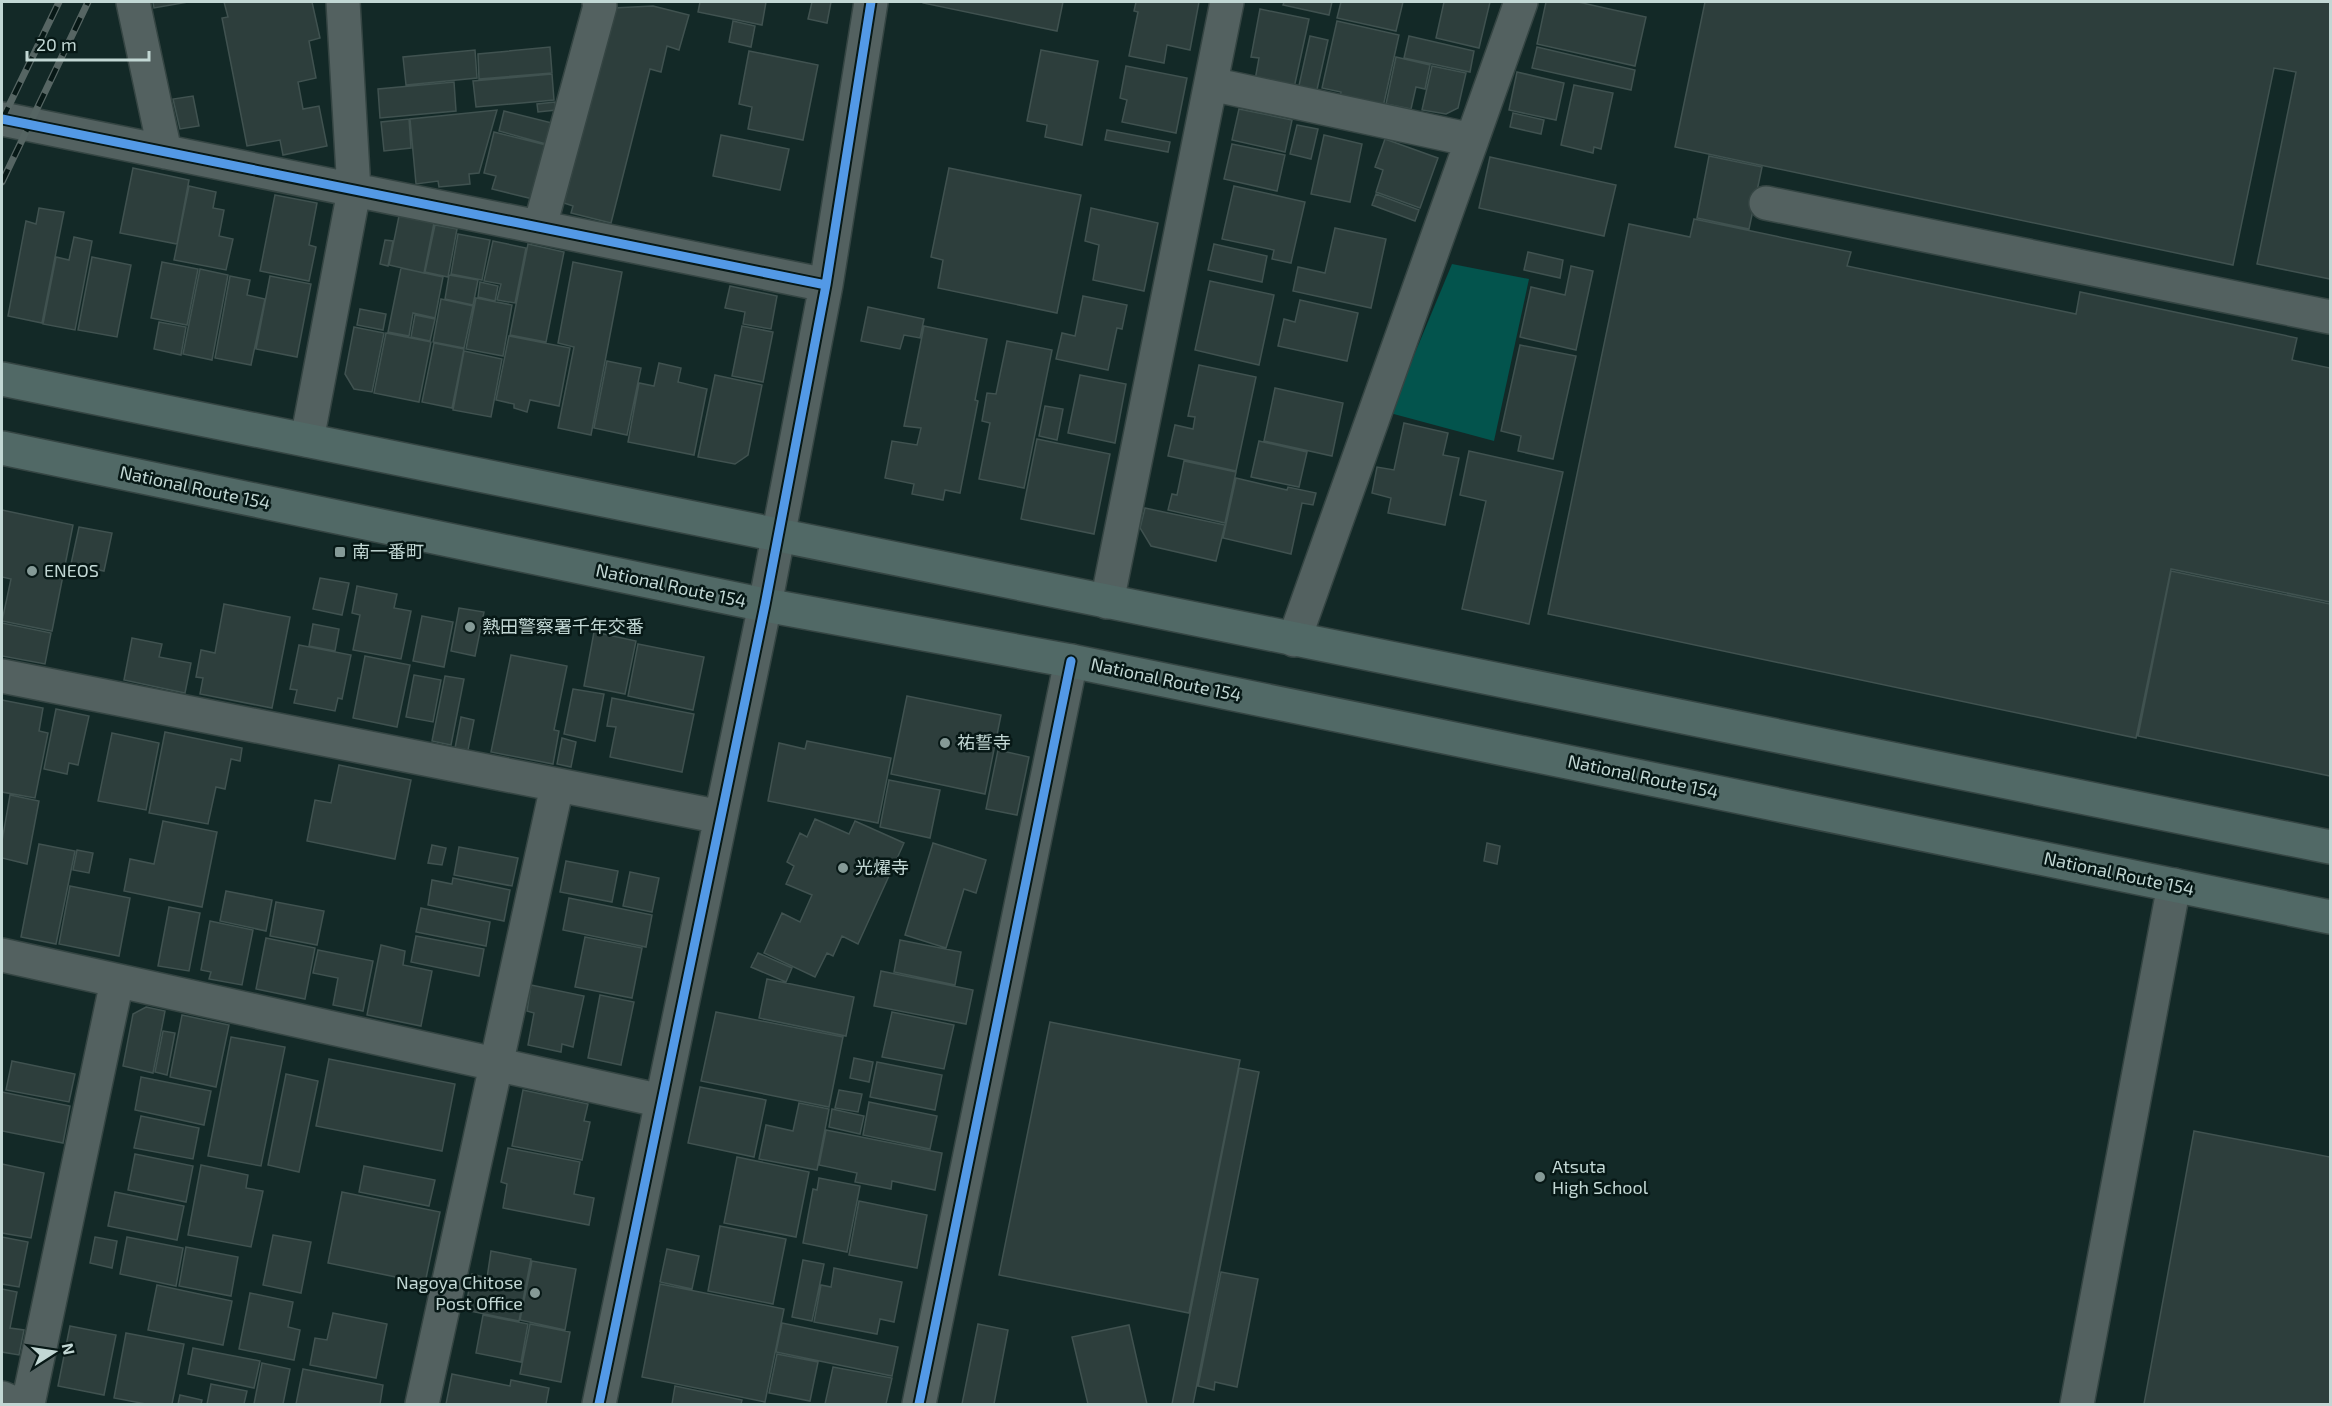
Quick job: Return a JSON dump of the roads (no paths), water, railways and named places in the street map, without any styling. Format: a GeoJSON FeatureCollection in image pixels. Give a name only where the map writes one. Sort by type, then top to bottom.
{"type":"FeatureCollection","features":[{"type":"Feature","properties":{"kind":"highway"},"geometry":{"type":"LineString","coordinates":[[2,379],[2331,847]]}},
{"type":"Feature","properties":{"kind":"highway","name":"National Route 154"},"geometry":{"type":"LineString","coordinates":[[2,448],[765,605],[1071,661],[2331,917]]}},
{"type":"Feature","properties":{"kind":"street"},"geometry":{"type":"LineString","coordinates":[[133,2],[165,152]]}},
{"type":"Feature","properties":{"kind":"street"},"geometry":{"type":"LineString","coordinates":[[307,440],[354,191],[344,2]]}},
{"type":"Feature","properties":{"kind":"street"},"geometry":{"type":"LineString","coordinates":[[540,226],[597,17],[599,2]]}},
{"type":"Feature","properties":{"kind":"street"},"geometry":{"type":"LineString","coordinates":[[599,1404],[765,605],[826,285],[871,2]]}},
{"type":"Feature","properties":{"kind":"street"},"geometry":{"type":"LineString","coordinates":[[1107,602],[1227,2]]}},
{"type":"Feature","properties":{"kind":"street"},"geometry":{"type":"LineString","coordinates":[[1294,640],[1521,2]]}},
{"type":"Feature","properties":{"kind":"street"},"geometry":{"type":"LineString","coordinates":[[1211,84],[1472,140]]}},
{"type":"Feature","properties":{"kind":"street"},"geometry":{"type":"LineString","coordinates":[[2,119],[826,285]]}},
{"type":"Feature","properties":{"kind":"street"},"geometry":{"type":"LineString","coordinates":[[1766,203],[2331,317]]}},
{"type":"Feature","properties":{"kind":"street"},"geometry":{"type":"LineString","coordinates":[[919,1404],[1071,661]]}},
{"type":"Feature","properties":{"kind":"street"},"geometry":{"type":"LineString","coordinates":[[2,676],[721,817]]}},
{"type":"Feature","properties":{"kind":"street"},"geometry":{"type":"LineString","coordinates":[[422,1404],[556,786]]}},
{"type":"Feature","properties":{"kind":"street"},"geometry":{"type":"LineString","coordinates":[[2077,1404],[2174,885]]}},
{"type":"Feature","properties":{"kind":"street"},"geometry":{"type":"LineString","coordinates":[[2,955],[662,1101]]}},
{"type":"Feature","properties":{"kind":"street"},"geometry":{"type":"LineString","coordinates":[[28,1404],[117,981]]}},
{"type":"Feature","properties":{"kind":"street"},"geometry":{"type":"LineString","coordinates":[[2,1398],[16,1404]]}},
{"type":"Feature","properties":{"kind":"railway"},"geometry":{"type":"LineString","coordinates":[[2,120],[59,2]]}},
{"type":"Feature","properties":{"kind":"railway"},"geometry":{"type":"LineString","coordinates":[[2,182],[88,2]]}},
{"type":"Feature","properties":{"kind":"place","name":"南一番町"},"geometry":{"type":"Point","coordinates":[340,552]}},
{"type":"Feature","properties":{"kind":"place","name":"ENEOS"},"geometry":{"type":"Point","coordinates":[32,571]}},
{"type":"Feature","properties":{"kind":"place","name":"熱田警察署千年交番"},"geometry":{"type":"Point","coordinates":[470,627]}},
{"type":"Feature","properties":{"kind":"place","name":"祐誓寺"},"geometry":{"type":"Point","coordinates":[945,743]}},
{"type":"Feature","properties":{"kind":"place","name":"光燿寺"},"geometry":{"type":"Point","coordinates":[843,868]}},
{"type":"Feature","properties":{"kind":"place","name":"Atsuta High School"},"geometry":{"type":"Point","coordinates":[1540,1177]}},
{"type":"Feature","properties":{"kind":"place","name":"Nagoya Chitose Post Office"},"geometry":{"type":"Point","coordinates":[535,1293]}}]}
